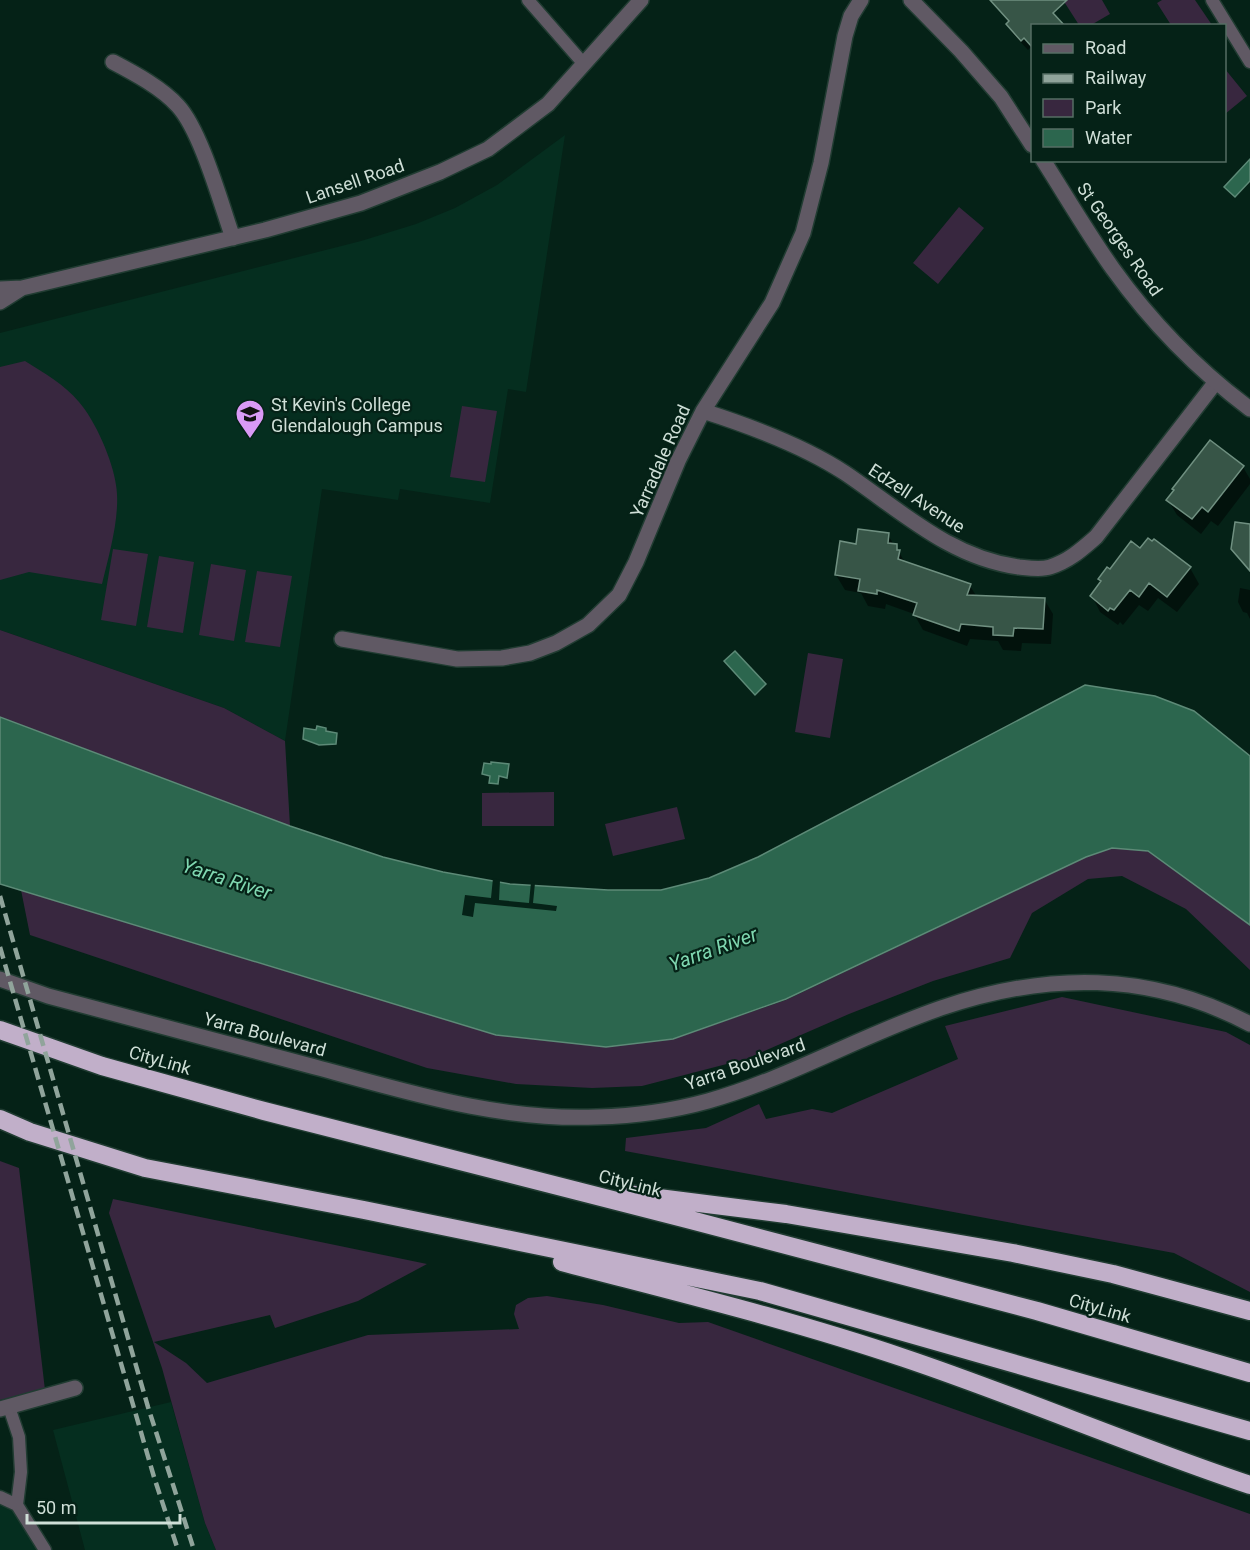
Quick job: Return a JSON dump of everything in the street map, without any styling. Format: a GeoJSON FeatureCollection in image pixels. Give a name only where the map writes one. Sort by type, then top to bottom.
{"type":"FeatureCollection","features":[{"type":"Feature","properties":{"kind":"highway","name":"CityLink"},"geometry":{"type":"LineString","coordinates":[[0,1030],[102,1066],[275,1114],[1037,1311],[1250,1374]]}},
{"type":"Feature","properties":{"kind":"highway"},"geometry":{"type":"LineString","coordinates":[[0,1119],[145,1168],[364,1210],[760,1292],[1250,1431]]}},
{"type":"Feature","properties":{"kind":"highway"},"geometry":{"type":"LineString","coordinates":[[543,1183],[786,1214],[1013,1253],[1113,1274],[1250,1311]]}},
{"type":"Feature","properties":{"kind":"highway"},"geometry":{"type":"LineString","coordinates":[[364,1210],[763,1316],[903,1358],[1250,1485]]}},
{"type":"Feature","properties":{"kind":"street","name":"Lansell Road"},"geometry":{"type":"LineString","coordinates":[[0,289],[21,288],[233,238],[362,203],[440,172],[488,149],[548,104],[641,0]]}},
{"type":"Feature","properties":{"kind":"street","name":"Yarradale Road"},"geometry":{"type":"LineString","coordinates":[[342,639],[457,658],[481,659],[530,653],[556,643],[588,625],[619,595],[636,562],[678,461],[703,411],[772,303],[803,233],[821,162],[845,36],[861,0]]}},
{"type":"Feature","properties":{"kind":"street"},"geometry":{"type":"LineString","coordinates":[[911,0],[961,51],[1001,97],[1031,143]]}},
{"type":"Feature","properties":{"kind":"street"},"geometry":{"type":"LineString","coordinates":[[113,62],[135,74],[178,106],[192,128],[210,171],[233,238]]}},
{"type":"Feature","properties":{"kind":"street","name":"St Georges Road"},"geometry":{"type":"LineString","coordinates":[[1044,162],[1133,296],[1215,383],[1250,410]]}},
{"type":"Feature","properties":{"kind":"street","name":"Lansell Road"},"geometry":{"type":"LineString","coordinates":[[0,302],[21,288]]}},
{"type":"Feature","properties":{"kind":"street","name":"Edzell Avenue"},"geometry":{"type":"LineString","coordinates":[[703,411],[741,424],[826,462],[938,538],[969,554],[1004,565],[1048,568],[1073,557],[1096,537],[1215,383]]}},
{"type":"Feature","properties":{"kind":"street","name":"Yarra Boulevard"},"geometry":{"type":"LineString","coordinates":[[0,979],[48,996],[446,1102],[488,1110],[568,1118],[632,1114],[672,1109],[708,1101],[783,1074],[938,1009],[1003,990],[1033,985],[1086,981],[1146,987],[1206,1004],[1250,1024]]}},
{"type":"Feature","properties":{"kind":"street"},"geometry":{"type":"LineString","coordinates":[[4,1408],[75,1388]]}},
{"type":"Feature","properties":{"kind":"lane"},"geometry":{"type":"LineString","coordinates":[[528,0],[584,63]]}},
{"type":"Feature","properties":{"kind":"lane"},"geometry":{"type":"LineString","coordinates":[[1212,0],[1250,62]]}},
{"type":"Feature","properties":{"kind":"lane"},"geometry":{"type":"LineString","coordinates":[[4,1408],[19,1437],[21,1472],[17,1505]]}},
{"type":"Feature","properties":{"kind":"lane"},"geometry":{"type":"LineString","coordinates":[[0,1497],[17,1505],[45,1550]]}},
{"type":"Feature","properties":{"kind":"shaded area","name":"St Kevin's College Glendalough Campus"},"geometry":{"type":"Polygon","coordinates":[[[565,135],[526,392],[508,389],[490,503],[400,489],[398,500],[322,489],[285,741],[224,708],[0,630],[0,333],[361,241],[416,224],[455,208],[497,185],[565,135]]]}},
{"type":"Feature","properties":{"kind":"shaded area"},"geometry":{"type":"Polygon","coordinates":[[[171,1402],[205,1523],[216,1550],[85,1550],[53,1430],[171,1402]]]}},
{"type":"Feature","properties":{"kind":"shaded area"},"geometry":{"type":"Polygon","coordinates":[[[0,1497],[17,1505],[44,1550],[0,1550],[0,1497]]]}},
{"type":"Feature","properties":{"kind":"green space"},"geometry":{"type":"Polygon","coordinates":[[[1063,0],[1102,0],[1110,14],[1093,24],[1078,24],[1063,0]]]}},
{"type":"Feature","properties":{"kind":"green space"},"geometry":{"type":"Polygon","coordinates":[[[1162,0],[1195,0],[1211,24],[1170,24],[1157,3],[1162,0]]]}},
{"type":"Feature","properties":{"kind":"green space"},"geometry":{"type":"Polygon","coordinates":[[[1226,70],[1247,96],[1226,113],[1226,70]]]}},
{"type":"Feature","properties":{"kind":"green space"},"geometry":{"type":"Polygon","coordinates":[[[959,207],[984,228],[938,284],[913,263],[959,207]]]}},
{"type":"Feature","properties":{"kind":"green space"},"geometry":{"type":"Polygon","coordinates":[[[25,361],[60,384],[79,402],[97,430],[111,464],[116,485],[117,509],[102,584],[29,572],[0,580],[0,367],[25,361]]]}},
{"type":"Feature","properties":{"kind":"green space"},"geometry":{"type":"Polygon","coordinates":[[[462,406],[497,411],[485,482],[450,477],[462,406]]]}},
{"type":"Feature","properties":{"kind":"green space"},"geometry":{"type":"Polygon","coordinates":[[[113,549],[148,554],[136,626],[101,620],[113,549]]]}},
{"type":"Feature","properties":{"kind":"green space"},"geometry":{"type":"Polygon","coordinates":[[[159,556],[194,562],[183,633],[147,627],[159,556]]]}},
{"type":"Feature","properties":{"kind":"green space"},"geometry":{"type":"Polygon","coordinates":[[[211,564],[246,570],[234,641],[199,635],[211,564]]]}},
{"type":"Feature","properties":{"kind":"green space"},"geometry":{"type":"Polygon","coordinates":[[[257,571],[292,576],[280,647],[245,642],[257,571]]]}},
{"type":"Feature","properties":{"kind":"green space"},"geometry":{"type":"Polygon","coordinates":[[[0,630],[224,708],[285,741],[290,826],[0,717],[0,630]]]}},
{"type":"Feature","properties":{"kind":"green space"},"geometry":{"type":"Polygon","coordinates":[[[808,653],[843,659],[830,738],[795,732],[808,653]]]}},
{"type":"Feature","properties":{"kind":"green space"},"geometry":{"type":"Polygon","coordinates":[[[554,792],[554,826],[482,826],[482,793],[554,792]]]}},
{"type":"Feature","properties":{"kind":"green space"},"geometry":{"type":"Polygon","coordinates":[[[677,807],[685,839],[613,856],[605,824],[677,807]]]}},
{"type":"Feature","properties":{"kind":"green space"},"geometry":{"type":"Polygon","coordinates":[[[1112,848],[1148,851],[1250,925],[1250,970],[1186,909],[1122,876],[1088,879],[1032,913],[1010,958],[933,981],[849,1014],[746,1059],[642,1086],[592,1088],[516,1084],[427,1068],[30,935],[21,890],[496,1035],[606,1047],[673,1039],[786,1000],[1086,857],[1112,848]]]}},
{"type":"Feature","properties":{"kind":"green space"},"geometry":{"type":"Polygon","coordinates":[[[1062,997],[1226,1032],[1250,1045],[1250,1292],[1174,1253],[625,1151],[626,1138],[706,1128],[759,1104],[766,1119],[812,1109],[832,1113],[958,1059],[945,1026],[1062,997]]]}},
{"type":"Feature","properties":{"kind":"green space"},"geometry":{"type":"Polygon","coordinates":[[[0,1161],[19,1168],[45,1390],[0,1400],[0,1161]]]}},
{"type":"Feature","properties":{"kind":"green space"},"geometry":{"type":"Polygon","coordinates":[[[113,1199],[427,1264],[358,1301],[275,1328],[270,1315],[154,1342],[186,1363],[207,1383],[368,1335],[519,1329],[514,1314],[516,1305],[528,1298],[547,1296],[603,1305],[679,1323],[708,1322],[1250,1514],[1250,1550],[216,1550],[205,1523],[162,1368],[109,1213],[113,1199]]]}},
{"type":"Feature","properties":{"kind":"water"},"geometry":{"type":"Polygon","coordinates":[[[1250,159],[1250,181],[1235,197],[1224,187],[1250,159]]]}},
{"type":"Feature","properties":{"kind":"water"},"geometry":{"type":"Polygon","coordinates":[[[735,651],[766,684],[755,695],[724,661],[735,651]]]}},
{"type":"Feature","properties":{"kind":"water","name":"Yarra River"},"geometry":{"type":"Polygon","coordinates":[[[1085,685],[1155,696],[1194,711],[1250,756],[1250,925],[1148,851],[1112,848],[1086,857],[786,999],[673,1039],[606,1047],[496,1035],[0,884],[0,717],[290,826],[383,857],[443,872],[510,884],[608,890],[661,890],[709,878],[758,857],[1085,685]]]}},
{"type":"Feature","properties":{"kind":"water"},"geometry":{"type":"Polygon","coordinates":[[[317,726],[337,733],[336,744],[319,745],[303,739],[304,728],[316,730],[317,726]]]}},
{"type":"Feature","properties":{"kind":"water"},"geometry":{"type":"Polygon","coordinates":[[[491,762],[509,764],[507,778],[499,776],[498,784],[489,783],[490,776],[482,774],[484,763],[491,764],[491,762]]]}},
{"type":"Feature","properties":{"kind":"pier"},"geometry":{"type":"Polygon","coordinates":[[[493,878],[500,880],[499,900],[529,903],[531,882],[535,883],[533,903],[557,906],[556,911],[475,903],[473,917],[462,915],[465,895],[491,898],[493,878]]]}},
{"type":"Feature","properties":{"kind":"building"},"geometry":{"type":"Polygon","coordinates":[[[990,0],[1067,0],[1053,13],[1063,24],[1031,24],[1031,46],[1024,38],[1021,41],[1006,24],[1009,21],[990,0]]]}},
{"type":"Feature","properties":{"kind":"building"},"geometry":{"type":"Polygon","coordinates":[[[1210,440],[1244,466],[1208,512],[1202,507],[1192,519],[1166,500],[1210,440]]]}},
{"type":"Feature","properties":{"kind":"building"},"geometry":{"type":"Polygon","coordinates":[[[1235,522],[1250,524],[1250,571],[1231,549],[1235,522]]]}},
{"type":"Feature","properties":{"kind":"building"},"geometry":{"type":"Polygon","coordinates":[[[858,529],[889,533],[888,543],[897,544],[897,550],[900,550],[898,559],[971,584],[967,595],[1045,598],[1043,629],[1014,628],[1013,636],[993,635],[993,627],[961,624],[959,631],[913,615],[917,603],[877,590],[877,594],[858,591],[860,579],[835,575],[840,541],[856,544],[858,529]]]}},
{"type":"Feature","properties":{"kind":"building"},"geometry":{"type":"Polygon","coordinates":[[[1148,538],[1152,541],[1154,539],[1191,567],[1167,597],[1149,583],[1139,597],[1130,590],[1114,610],[1110,608],[1108,611],[1090,596],[1101,581],[1098,579],[1107,567],[1110,569],[1131,541],[1140,548],[1148,538]]]}},
{"type":"Feature","properties":{"kind":"railway"},"geometry":{"type":"LineString","coordinates":[[0,896],[148,1407],[194,1550]]}},
{"type":"Feature","properties":{"kind":"railway"},"geometry":{"type":"LineString","coordinates":[[0,947],[154,1477],[178,1550]]}},
{"type":"Feature","properties":{"kind":"place","name":"St Kevin's College Glendalough Campus"},"geometry":{"type":"Point","coordinates":[250,440]}}]}
